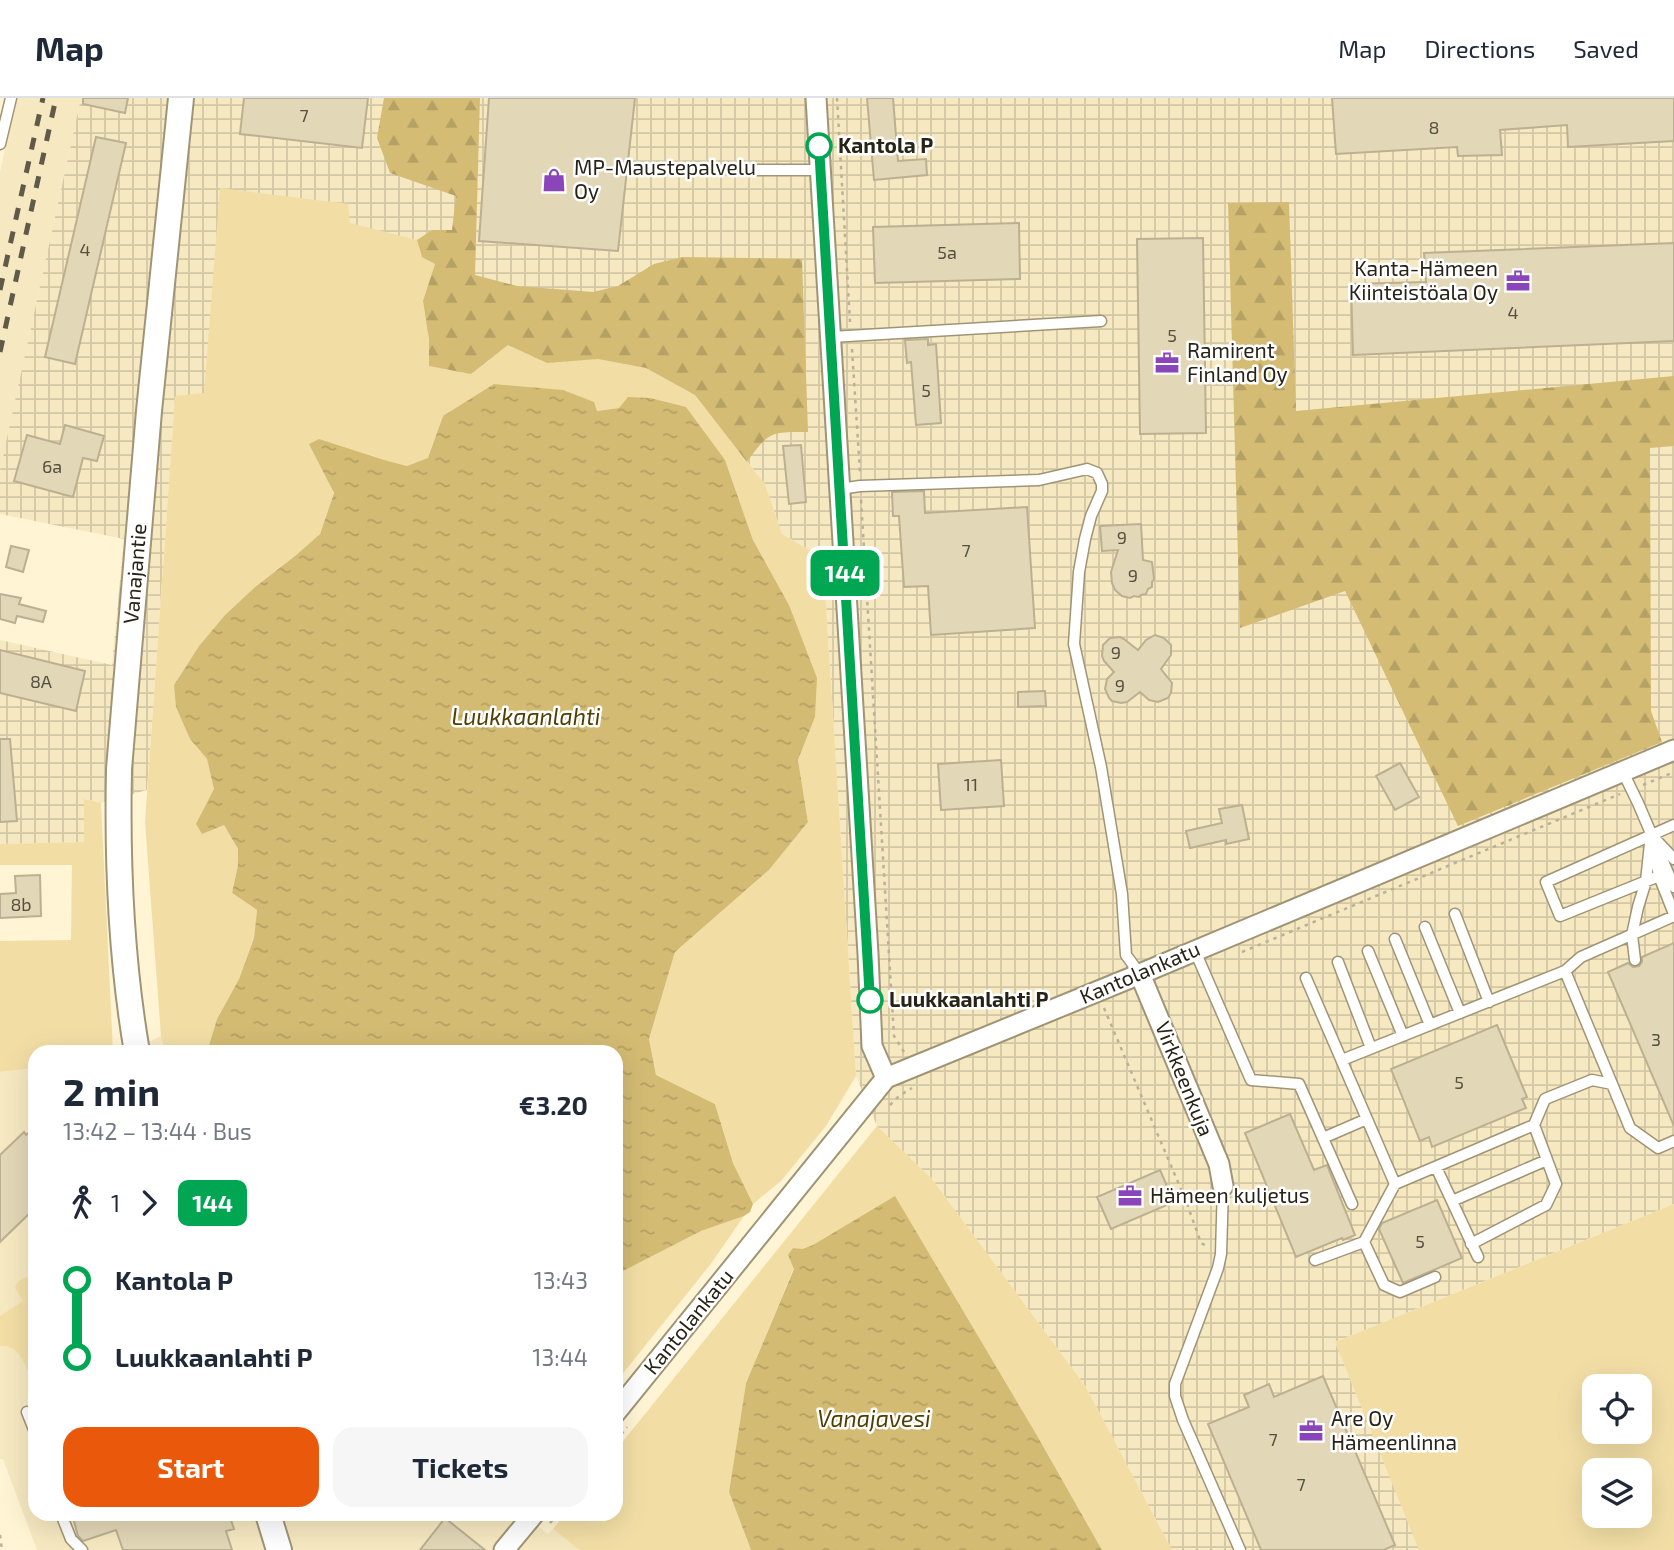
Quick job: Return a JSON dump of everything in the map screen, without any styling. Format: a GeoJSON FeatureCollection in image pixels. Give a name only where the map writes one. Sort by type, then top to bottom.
{"type":"FeatureCollection","features":[{"type":"Feature","properties":{"kind":"street","name":"Vanajantie"},"geometry":{"type":"LineString","coordinates":[[136,1045],[122,925],[119,769],[149,411],[181,98]]}},
{"type":"Feature","properties":{"kind":"street"},"geometry":{"type":"LineString","coordinates":[[816,98],[872,1046],[886,1078]]}},
{"type":"Feature","properties":{"kind":"street","name":"Kantolankatu"},"geometry":{"type":"LineString","coordinates":[[625,1416],[886,1078],[1195,951],[1627,781],[1674,750]]}},
{"type":"Feature","properties":{"kind":"street","name":"Virkkeenkuja"},"geometry":{"type":"LineString","coordinates":[[1140,974],[1219,1164],[1223,1186]]}},
{"type":"Feature","properties":{"kind":"street"},"geometry":{"type":"LineString","coordinates":[[270,1521],[279,1550]]}},
{"type":"Feature","properties":{"kind":"street"},"geometry":{"type":"LineString","coordinates":[[504,1550],[528,1521]]}},
{"type":"Feature","properties":{"kind":"lane"},"geometry":{"type":"LineString","coordinates":[[0,144],[11,98]]}},
{"type":"Feature","properties":{"kind":"lane"},"geometry":{"type":"LineString","coordinates":[[743,170],[821,170]]}},
{"type":"Feature","properties":{"kind":"lane"},"geometry":{"type":"LineString","coordinates":[[831,337],[1101,321]]}},
{"type":"Feature","properties":{"kind":"lane"},"geometry":{"type":"LineString","coordinates":[[840,489],[1039,480],[1087,470],[1097,474],[1102,491],[1085,539],[1079,572],[1074,644],[1101,767],[1122,894],[1126,955],[1140,974]]}},
{"type":"Feature","properties":{"kind":"lane"},"geometry":{"type":"LineString","coordinates":[[1627,781],[1674,887]]}},
{"type":"Feature","properties":{"kind":"lane"},"geometry":{"type":"LineString","coordinates":[[1659,876],[1560,916],[1546,882],[1674,825]]}},
{"type":"Feature","properties":{"kind":"lane"},"geometry":{"type":"LineString","coordinates":[[1651,834],[1674,859]]}},
{"type":"Feature","properties":{"kind":"lane"},"geometry":{"type":"LineString","coordinates":[[1342,1060],[1565,971],[1581,957],[1674,915],[1659,876],[1651,834]]}},
{"type":"Feature","properties":{"kind":"lane"},"geometry":{"type":"LineString","coordinates":[[1635,960],[1632,935],[1646,881],[1651,834]]}},
{"type":"Feature","properties":{"kind":"lane"},"geometry":{"type":"LineString","coordinates":[[1455,914],[1489,1002]]}},
{"type":"Feature","properties":{"kind":"lane"},"geometry":{"type":"LineString","coordinates":[[1425,927],[1460,1013]]}},
{"type":"Feature","properties":{"kind":"lane"},"geometry":{"type":"LineString","coordinates":[[1395,939],[1430,1025]]}},
{"type":"Feature","properties":{"kind":"lane"},"geometry":{"type":"LineString","coordinates":[[1195,951],[1251,1080],[1299,1084],[1352,1204]]}},
{"type":"Feature","properties":{"kind":"lane"},"geometry":{"type":"LineString","coordinates":[[1368,951],[1403,1036]]}},
{"type":"Feature","properties":{"kind":"lane"},"geometry":{"type":"LineString","coordinates":[[1338,962],[1371,1048]]}},
{"type":"Feature","properties":{"kind":"lane"},"geometry":{"type":"LineString","coordinates":[[1565,971],[1630,1128],[1658,1148],[1674,1141]]}},
{"type":"Feature","properties":{"kind":"lane"},"geometry":{"type":"LineString","coordinates":[[1306,978],[1395,1184]]}},
{"type":"Feature","properties":{"kind":"lane"},"geometry":{"type":"LineString","coordinates":[[1472,1244],[1546,1205],[1556,1184],[1534,1125],[1545,1099],[1592,1080],[1612,1084]]}},
{"type":"Feature","properties":{"kind":"lane"},"geometry":{"type":"LineString","coordinates":[[1323,1138],[1367,1119]]}},
{"type":"Feature","properties":{"kind":"lane"},"geometry":{"type":"LineString","coordinates":[[1315,1260],[1364,1242],[1395,1184],[1534,1125]]}},
{"type":"Feature","properties":{"kind":"lane"},"geometry":{"type":"LineString","coordinates":[[1452,1201],[1547,1160]]}},
{"type":"Feature","properties":{"kind":"lane"},"geometry":{"type":"LineString","coordinates":[[1436,1167],[1478,1257]]}},
{"type":"Feature","properties":{"kind":"lane"},"geometry":{"type":"LineString","coordinates":[[1223,1186],[1221,1254],[1175,1384],[1175,1396],[1240,1550]]}},
{"type":"Feature","properties":{"kind":"lane"},"geometry":{"type":"LineString","coordinates":[[1364,1242],[1384,1285],[1400,1292],[1435,1277]]}},
{"type":"Feature","properties":{"kind":"lane"},"geometry":{"type":"LineString","coordinates":[[64,1521],[71,1539],[82,1550]]}},
{"type":"Feature","properties":{"kind":"path"},"geometry":{"type":"LineString","coordinates":[[837,98],[894,1036],[906,1054],[915,1087],[885,1109]]}},
{"type":"Feature","properties":{"kind":"path"},"geometry":{"type":"LineString","coordinates":[[1240,953],[1627,781],[1674,772]]}},
{"type":"Feature","properties":{"kind":"path"},"geometry":{"type":"LineString","coordinates":[[1098,991],[1201,1242],[1221,1254]]}},
{"type":"Feature","properties":{"kind":"path"},"geometry":{"type":"LineString","coordinates":[[0,1535],[2,1550]]}},
{"type":"Feature","properties":{"kind":"shaded area"},"geometry":{"type":"Polygon","coordinates":[[[17,98],[81,98],[0,471],[0,172],[17,98]]]}},
{"type":"Feature","properties":{"kind":"shaded area"},"geometry":{"type":"Polygon","coordinates":[[[81,98],[1674,98],[1674,1204],[1335,1342],[1420,1550],[1172,1550],[1086,1387],[932,1179],[877,1126],[856,1076],[823,558],[782,534],[765,484],[695,395],[419,399],[175,396],[147,790],[101,803],[85,799],[84,842],[0,844],[0,640],[112,665],[124,539],[0,514],[0,470],[81,98]]]}},
{"type":"Feature","properties":{"kind":"shaded area"},"geometry":{"type":"Polygon","coordinates":[[[220,188],[348,204],[350,223],[417,240],[422,257],[435,264],[423,301],[429,339],[429,366],[471,374],[508,345],[547,363],[598,359],[646,368],[695,395],[765,484],[782,534],[823,558],[856,1076],[826,1126],[781,1181],[753,1204],[733,1163],[715,1104],[656,1075],[649,1039],[675,952],[769,870],[808,822],[798,760],[815,717],[789,605],[753,540],[725,460],[619,408],[443,416],[428,459],[407,466],[310,444],[334,493],[320,534],[225,615],[199,646],[174,685],[190,739],[207,759],[224,825],[238,849],[238,865],[232,893],[257,910],[254,938],[239,979],[217,1019],[209,1045],[163,1045],[145,822],[175,396],[204,393],[220,188]]]}},
{"type":"Feature","properties":{"kind":"shaded area"},"geometry":{"type":"Polygon","coordinates":[[[84,799],[101,803],[113,1045],[28,1045],[28,1069],[0,1072],[0,941],[71,940],[72,865],[0,865],[0,844],[84,842],[84,799]]]}},
{"type":"Feature","properties":{"kind":"shaded area"},"geometry":{"type":"Polygon","coordinates":[[[161,1036],[163,1045],[142,1045],[161,1036]]]}},
{"type":"Feature","properties":{"kind":"shaded area"},"geometry":{"type":"Polygon","coordinates":[[[28,1069],[28,1521],[531,1521],[548,1534],[553,1529],[579,1550],[37,1550],[3,1459],[0,1459],[0,1072],[28,1069]]]}},
{"type":"Feature","properties":{"kind":"shaded area"},"geometry":{"type":"Polygon","coordinates":[[[877,1126],[932,1179],[1086,1387],[1172,1550],[1102,1550],[1039,1439],[813,1245],[802,1249],[746,1383],[729,1492],[751,1550],[579,1550],[553,1529],[559,1521],[623,1521],[623,1441],[877,1126]]]}},
{"type":"Feature","properties":{"kind":"shaded area"},"geometry":{"type":"Polygon","coordinates":[[[1674,1204],[1674,1550],[1419,1550],[1335,1342],[1674,1204]]]}},
{"type":"Feature","properties":{"kind":"shaded area"},"geometry":{"type":"Polygon","coordinates":[[[744,1216],[710,1265],[623,1373],[623,1270],[701,1231],[744,1216]]]}},
{"type":"Feature","properties":{"kind":"shaded area"},"geometry":{"type":"Polygon","coordinates":[[[28,1277],[28,1371],[20,1355],[8,1347],[0,1346],[0,1316],[23,1301],[15,1288],[18,1282],[28,1277]]]}},
{"type":"Feature","properties":{"kind":"green space"},"geometry":{"type":"Polygon","coordinates":[[[384,98],[480,98],[475,275],[517,286],[593,292],[618,286],[654,264],[682,257],[802,259],[808,432],[772,435],[747,462],[695,395],[646,368],[598,359],[547,363],[508,345],[471,374],[429,366],[429,339],[423,301],[435,264],[422,257],[417,240],[432,230],[452,230],[456,196],[390,173],[377,138],[384,98]]]}},
{"type":"Feature","properties":{"kind":"green space"},"geometry":{"type":"Polygon","coordinates":[[[1289,202],[1296,411],[1674,376],[1674,446],[1650,448],[1651,711],[1662,742],[1458,826],[1345,591],[1240,628],[1228,203],[1289,202]]]}},
{"type":"Feature","properties":{"kind":"water","name":"Luukkaanlahti"},"geometry":{"type":"Polygon","coordinates":[[[494,384],[563,390],[594,402],[597,411],[619,408],[628,397],[650,398],[686,407],[725,460],[753,540],[789,605],[817,678],[815,717],[798,760],[808,822],[769,870],[675,952],[649,1039],[656,1075],[715,1104],[733,1163],[753,1204],[750,1212],[744,1216],[701,1231],[623,1271],[623,1045],[209,1045],[217,1019],[239,979],[254,938],[257,910],[232,893],[238,865],[238,849],[224,825],[202,834],[196,824],[214,789],[207,759],[190,739],[176,707],[174,685],[199,646],[225,615],[320,534],[334,493],[309,444],[319,439],[407,466],[428,458],[443,416],[494,384]]]}},
{"type":"Feature","properties":{"kind":"water","name":"Vanajavesi"},"geometry":{"type":"Polygon","coordinates":[[[895,1196],[1102,1550],[751,1550],[729,1492],[746,1383],[794,1269],[788,1255],[793,1248],[802,1249],[813,1245],[895,1196]]]}},
{"type":"Feature","properties":{"kind":"building"},"geometry":{"type":"Polygon","coordinates":[[[83,98],[128,98],[125,113],[83,104],[83,98]]]}},
{"type":"Feature","properties":{"kind":"building"},"geometry":{"type":"Polygon","coordinates":[[[244,98],[368,98],[362,148],[240,134],[244,98]]]}},
{"type":"Feature","properties":{"kind":"building","name":"MP-Maustepalvelu Oy"},"geometry":{"type":"Polygon","coordinates":[[[489,98],[635,98],[618,251],[479,241],[489,98]]]}},
{"type":"Feature","properties":{"kind":"building"},"geometry":{"type":"Polygon","coordinates":[[[867,98],[893,98],[898,161],[926,159],[927,175],[874,180],[867,98]]]}},
{"type":"Feature","properties":{"kind":"building"},"geometry":{"type":"Polygon","coordinates":[[[1332,98],[1674,98],[1674,141],[1568,147],[1567,125],[1500,130],[1502,155],[1458,156],[1457,147],[1336,154],[1332,98]]]}},
{"type":"Feature","properties":{"kind":"building"},"geometry":{"type":"Polygon","coordinates":[[[96,137],[126,143],[75,364],[45,357],[96,137]]]}},
{"type":"Feature","properties":{"kind":"building"},"geometry":{"type":"Polygon","coordinates":[[[1019,223],[1020,279],[875,283],[873,227],[1019,223]]]}},
{"type":"Feature","properties":{"kind":"building"},"geometry":{"type":"Polygon","coordinates":[[[1203,238],[1206,433],[1140,434],[1137,239],[1203,238]]]}},
{"type":"Feature","properties":{"kind":"building"},"geometry":{"type":"Polygon","coordinates":[[[1674,243],[1674,341],[1353,355],[1351,284],[1426,282],[1424,253],[1674,243]]]}},
{"type":"Feature","properties":{"kind":"building"},"geometry":{"type":"Polygon","coordinates":[[[928,339],[928,345],[936,344],[941,423],[916,425],[911,362],[907,363],[905,340],[928,339]]]}},
{"type":"Feature","properties":{"kind":"building"},"geometry":{"type":"Polygon","coordinates":[[[65,425],[104,436],[97,461],[83,458],[73,497],[14,481],[27,435],[60,444],[65,425]]]}},
{"type":"Feature","properties":{"kind":"building"},"geometry":{"type":"Polygon","coordinates":[[[801,445],[806,502],[789,504],[783,446],[801,445]]]}},
{"type":"Feature","properties":{"kind":"building"},"geometry":{"type":"Polygon","coordinates":[[[924,491],[925,513],[1027,507],[1035,628],[931,635],[928,586],[904,587],[899,516],[893,516],[892,492],[924,491]]]}},
{"type":"Feature","properties":{"kind":"building"},"geometry":{"type":"Polygon","coordinates":[[[1141,524],[1143,560],[1152,562],[1154,579],[1146,594],[1130,598],[1122,596],[1112,583],[1111,572],[1118,550],[1102,551],[1100,526],[1141,524]]]}},
{"type":"Feature","properties":{"kind":"building"},"geometry":{"type":"Polygon","coordinates":[[[11,546],[29,550],[23,572],[6,567],[11,546]]]}},
{"type":"Feature","properties":{"kind":"building"},"geometry":{"type":"Polygon","coordinates":[[[0,594],[21,598],[19,604],[46,611],[43,622],[17,616],[15,623],[0,619],[0,594]]]}},
{"type":"Feature","properties":{"kind":"building"},"geometry":{"type":"Polygon","coordinates":[[[1155,635],[1164,638],[1171,645],[1171,655],[1161,669],[1172,683],[1168,698],[1158,702],[1149,700],[1140,692],[1127,702],[1112,701],[1105,689],[1107,679],[1114,672],[1104,661],[1103,645],[1110,638],[1120,637],[1138,650],[1146,640],[1155,635]]]}},
{"type":"Feature","properties":{"kind":"building"},"geometry":{"type":"Polygon","coordinates":[[[0,650],[85,671],[76,711],[0,693],[0,650]]]}},
{"type":"Feature","properties":{"kind":"building"},"geometry":{"type":"Polygon","coordinates":[[[1045,691],[1046,706],[1018,707],[1018,692],[1045,691]]]}},
{"type":"Feature","properties":{"kind":"building"},"geometry":{"type":"Polygon","coordinates":[[[0,739],[10,739],[17,821],[0,822],[0,739]]]}},
{"type":"Feature","properties":{"kind":"building"},"geometry":{"type":"Polygon","coordinates":[[[1001,760],[1004,806],[941,810],[938,764],[1001,760]]]}},
{"type":"Feature","properties":{"kind":"building"},"geometry":{"type":"Polygon","coordinates":[[[1400,763],[1419,797],[1395,810],[1376,776],[1400,763]]]}},
{"type":"Feature","properties":{"kind":"building"},"geometry":{"type":"Polygon","coordinates":[[[1242,805],[1249,839],[1226,844],[1226,840],[1190,848],[1186,831],[1222,823],[1219,809],[1242,805]]]}},
{"type":"Feature","properties":{"kind":"building"},"geometry":{"type":"Polygon","coordinates":[[[40,875],[41,916],[0,918],[0,894],[16,893],[15,876],[40,875]]]}},
{"type":"Feature","properties":{"kind":"building"},"geometry":{"type":"Polygon","coordinates":[[[1674,943],[1674,1126],[1608,972],[1628,963],[1633,967],[1639,966],[1642,957],[1674,943]]]}},
{"type":"Feature","properties":{"kind":"building"},"geometry":{"type":"Polygon","coordinates":[[[1497,1025],[1527,1097],[1522,1099],[1526,1108],[1432,1147],[1429,1137],[1420,1141],[1391,1069],[1497,1025]]]}},
{"type":"Feature","properties":{"kind":"building"},"geometry":{"type":"Polygon","coordinates":[[[1290,1114],[1314,1170],[1327,1165],[1355,1235],[1296,1257],[1245,1133],[1290,1114]]]}},
{"type":"Feature","properties":{"kind":"building"},"geometry":{"type":"Polygon","coordinates":[[[24,1132],[26,1135],[28,1133],[28,1215],[0,1242],[0,1155],[24,1132]]]}},
{"type":"Feature","properties":{"kind":"building"},"geometry":{"type":"Polygon","coordinates":[[[1160,1170],[1174,1202],[1111,1229],[1097,1197],[1160,1170]]]}},
{"type":"Feature","properties":{"kind":"building"},"geometry":{"type":"Polygon","coordinates":[[[1437,1200],[1462,1258],[1403,1283],[1379,1229],[1382,1223],[1437,1200]]]}},
{"type":"Feature","properties":{"kind":"building"},"geometry":{"type":"Polygon","coordinates":[[[1323,1376],[1395,1545],[1384,1550],[1261,1550],[1208,1424],[1249,1407],[1244,1395],[1269,1384],[1274,1397],[1323,1376]]]}},
{"type":"Feature","properties":{"kind":"building"},"geometry":{"type":"Polygon","coordinates":[[[74,1521],[231,1521],[234,1529],[226,1531],[232,1550],[123,1550],[116,1530],[83,1541],[78,1536],[74,1521]]]}},
{"type":"Feature","properties":{"kind":"building"},"geometry":{"type":"Polygon","coordinates":[[[443,1521],[449,1521],[485,1550],[420,1550],[443,1521]]]}},
{"type":"Feature","properties":{"kind":"railway"},"geometry":{"type":"LineString","coordinates":[[0,290],[43,98]]}},
{"type":"Feature","properties":{"kind":"railway"},"geometry":{"type":"LineString","coordinates":[[0,352],[56,98]]}},
{"type":"Feature","properties":{"kind":"bus line","name":"144"},"geometry":{"type":"LineString","coordinates":[[819,146],[870,1000]]}},
{"type":"Feature","properties":{"kind":"place","name":"Kantola P"},"geometry":{"type":"Point","coordinates":[819,146]}},
{"type":"Feature","properties":{"kind":"place","name":"MP-Maustepalvelu Oy"},"geometry":{"type":"Point","coordinates":[554,180]}},
{"type":"Feature","properties":{"kind":"place","name":"Kanta-Hämeen Kiinteistöala Oy"},"geometry":{"type":"Point","coordinates":[1518,281]}},
{"type":"Feature","properties":{"kind":"place","name":"Ramirent Finland Oy"},"geometry":{"type":"Point","coordinates":[1167,363]}},
{"type":"Feature","properties":{"kind":"place","name":"Luukkaanlahti P"},"geometry":{"type":"Point","coordinates":[870,1000]}},
{"type":"Feature","properties":{"kind":"place","name":"Hämeen kuljetus"},"geometry":{"type":"Point","coordinates":[1130,1196]}},
{"type":"Feature","properties":{"kind":"place","name":"Are Oy Hämeenlinna"},"geometry":{"type":"Point","coordinates":[1311,1431]}}]}
